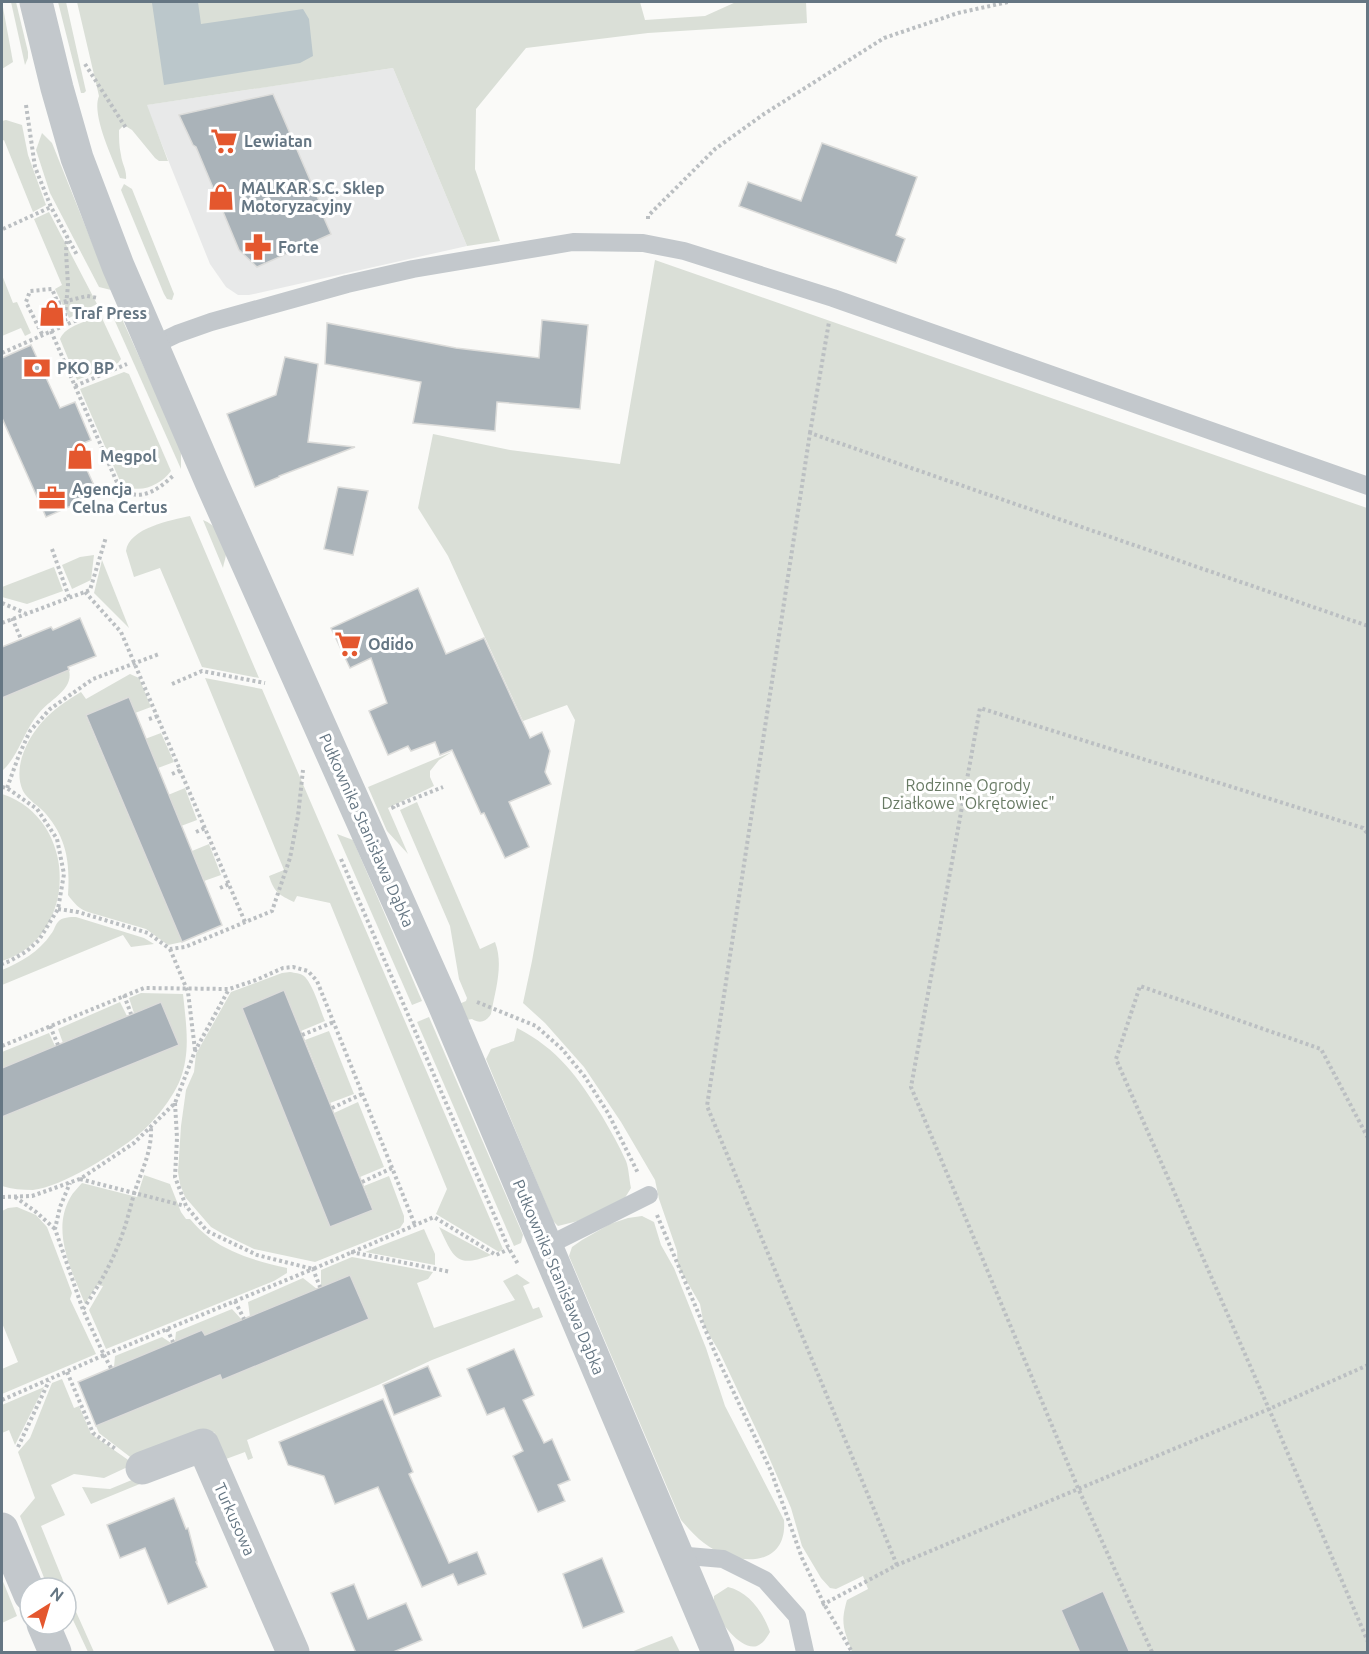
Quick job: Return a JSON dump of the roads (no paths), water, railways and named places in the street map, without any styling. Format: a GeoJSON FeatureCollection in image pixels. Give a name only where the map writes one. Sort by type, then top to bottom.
{"type":"FeatureCollection","features":[{"type":"Feature","properties":{"kind":"street","name":"Pułkownika Stanisława Dąbka"},"geometry":{"type":"LineString","coordinates":[[36,2],[77,158],[118,266],[140,355],[411,930],[718,1653]]}},
{"type":"Feature","properties":{"kind":"street","name":"Turkusowa"},"geometry":{"type":"LineString","coordinates":[[142,1468],[203,1445],[293,1653]]}},
{"type":"Feature","properties":{"kind":"street"},"geometry":{"type":"LineString","coordinates":[[2,1529],[22,1576]]}},
{"type":"Feature","properties":{"kind":"street"},"geometry":{"type":"LineString","coordinates":[[48,1636],[55,1653]]}},
{"type":"Feature","properties":{"kind":"lane"},"geometry":{"type":"LineString","coordinates":[[140,355],[177,334],[211,322],[347,284],[413,269],[573,242],[644,243],[684,250],[833,298],[1368,486]]}},
{"type":"Feature","properties":{"kind":"lane"},"geometry":{"type":"LineString","coordinates":[[547,1246],[649,1195]]}},
{"type":"Feature","properties":{"kind":"lane"},"geometry":{"type":"LineString","coordinates":[[676,1556],[723,1559],[765,1580],[797,1616],[805,1653]]}},
{"type":"Feature","properties":{"kind":"place","name":"Lewiatan"},"geometry":{"type":"Point","coordinates":[224,141]}},
{"type":"Feature","properties":{"kind":"place","name":"MALKAR S.C. Sklep Motoryzacyjny"},"geometry":{"type":"Point","coordinates":[221,197]}},
{"type":"Feature","properties":{"kind":"place","name":"Forte"},"geometry":{"type":"Point","coordinates":[258,247]}},
{"type":"Feature","properties":{"kind":"place","name":"Traf Press"},"geometry":{"type":"Point","coordinates":[52,313]}},
{"type":"Feature","properties":{"kind":"place","name":"PKO BP"},"geometry":{"type":"Point","coordinates":[37,368]}},
{"type":"Feature","properties":{"kind":"place","name":"Megpol"},"geometry":{"type":"Point","coordinates":[80,456]}},
{"type":"Feature","properties":{"kind":"place","name":"Agencja Celna Certus"},"geometry":{"type":"Point","coordinates":[52,498]}},
{"type":"Feature","properties":{"kind":"place","name":"Odido"},"geometry":{"type":"Point","coordinates":[348,644]}},
{"type":"Feature","properties":{"kind":"park label","name":"Rodzinne Ogrody Działkowe \"Okrętowiec\""},"geometry":{"type":"Point","coordinates":[968,794]}}]}
